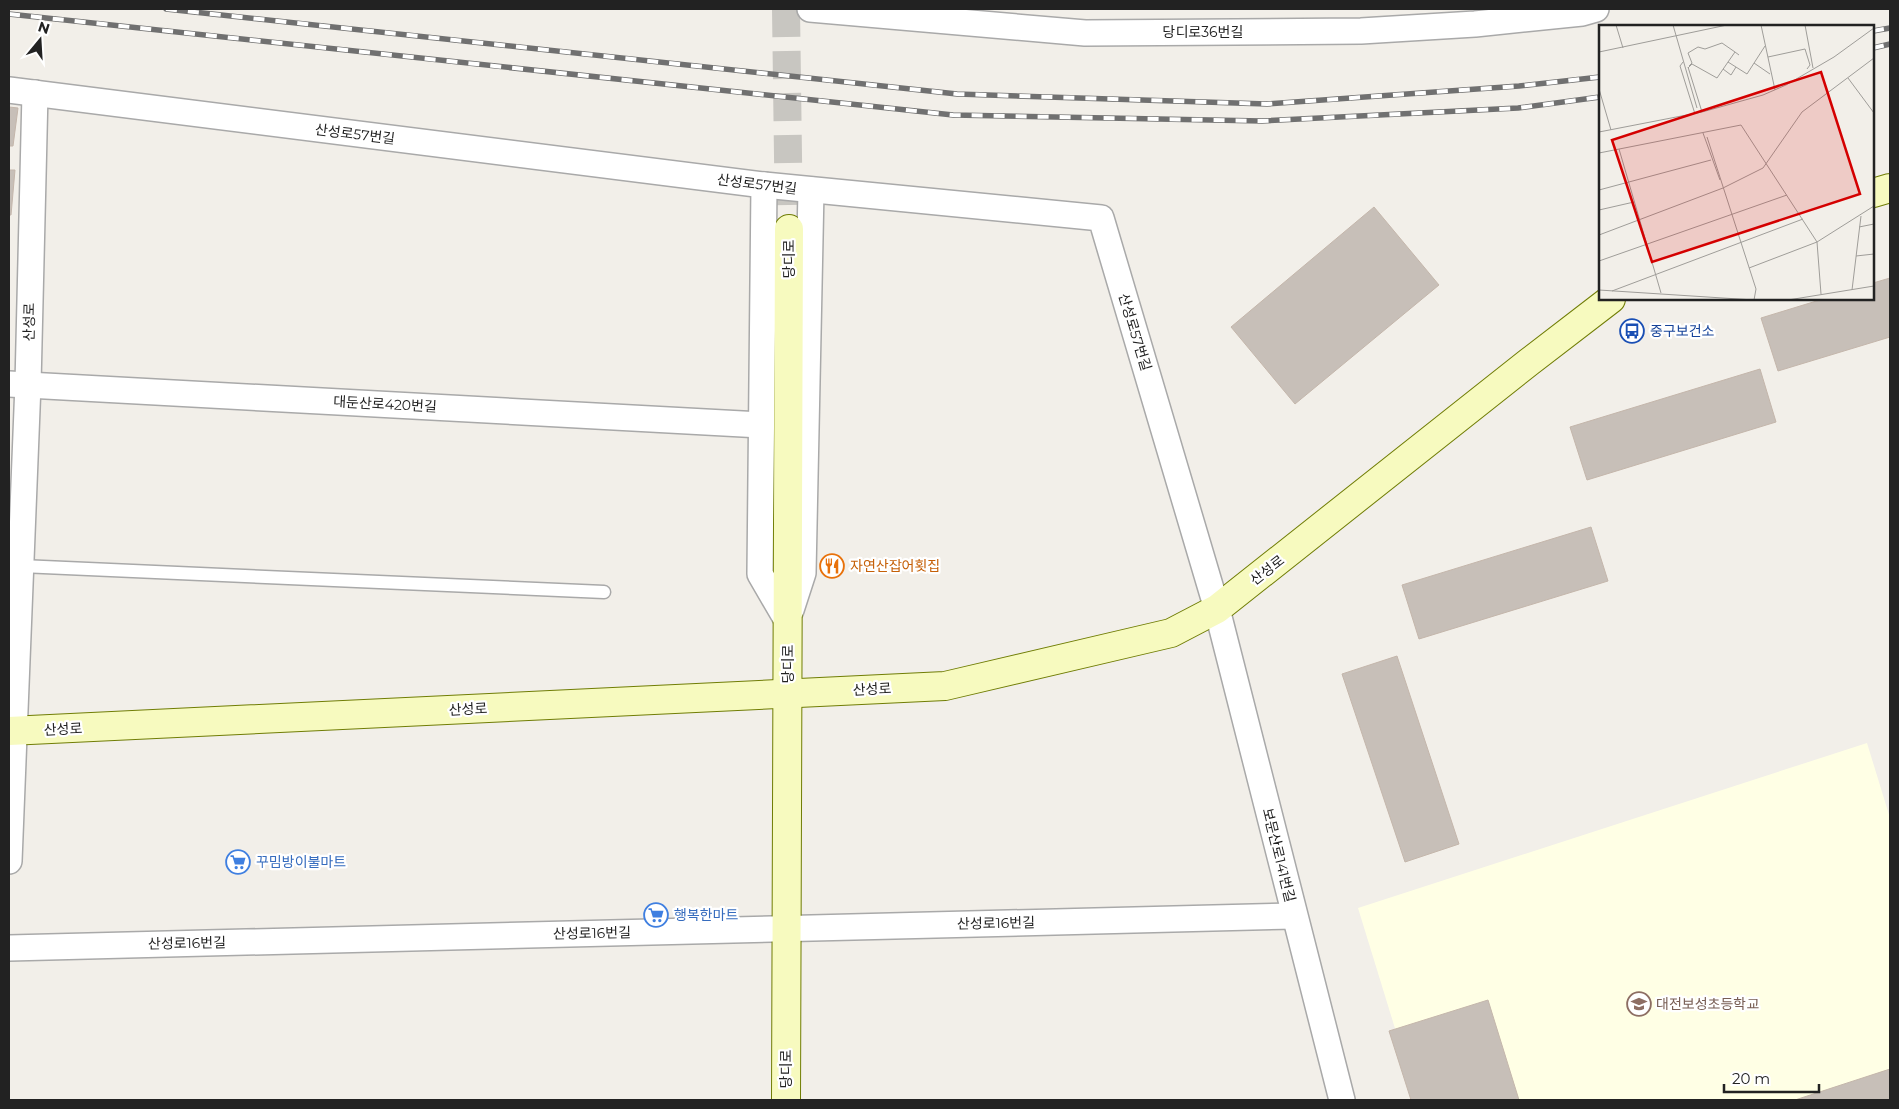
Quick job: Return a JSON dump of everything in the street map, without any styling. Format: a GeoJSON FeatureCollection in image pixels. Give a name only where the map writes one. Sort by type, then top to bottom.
{"type":"FeatureCollection","features":[{"type":"Feature","properties":{"kind":"main road"},"geometry":{"type":"LineString","coordinates":[[1874,193],[1890,188]]}},
{"type":"Feature","properties":{"kind":"main road","name":"당디로"},"geometry":{"type":"LineString","coordinates":[[786,1100],[789,229]]}},
{"type":"Feature","properties":{"kind":"main road","name":"산성로"},"geometry":{"type":"LineString","coordinates":[[12,731],[944,686],[1170,633],[1217,610],[1521,368],[1610,300]]}},
{"type":"Feature","properties":{"kind":"street","name":"당디로36번길"},"geometry":{"type":"LineString","coordinates":[[814,9],[1085,33],[1361,31],[1476,16],[1582,13],[1596,9]]}},
{"type":"Feature","properties":{"kind":"street","name":"산성로57번길"},"geometry":{"type":"LineString","coordinates":[[9,90],[764,185],[1101,218],[1217,610]]}},
{"type":"Feature","properties":{"kind":"street","name":"산성로"},"geometry":{"type":"LineString","coordinates":[[12,731],[18,384],[35,93]]}},
{"type":"Feature","properties":{"kind":"street"},"geometry":{"type":"LineString","coordinates":[[764,185],[760,574],[788,622]]}},
{"type":"Feature","properties":{"kind":"street"},"geometry":{"type":"LineString","coordinates":[[788,622],[803,573],[811,190]]}},
{"type":"Feature","properties":{"kind":"street","name":"대둔산로420번길"},"geometry":{"type":"LineString","coordinates":[[18,384],[761,425]]}},
{"type":"Feature","properties":{"kind":"street","name":"보문산로141번길"},"geometry":{"type":"LineString","coordinates":[[1217,610],[1342,1100]]}},
{"type":"Feature","properties":{"kind":"street"},"geometry":{"type":"LineString","coordinates":[[9,861],[12,731]]}},
{"type":"Feature","properties":{"kind":"street","name":"산성로16번길"},"geometry":{"type":"LineString","coordinates":[[9,948],[1294,916]]}},
{"type":"Feature","properties":{"kind":"lane"},"geometry":{"type":"LineString","coordinates":[[15,565],[604,592]]}},
{"type":"Feature","properties":{"kind":"shaded area","name":"대전보성초등학교"},"geometry":{"type":"Polygon","coordinates":[[[1867,743],[1890,818],[1890,1100],[1417,1100],[1358,908],[1867,743]]]}},
{"type":"Feature","properties":{"kind":"building"},"geometry":{"type":"Polygon","coordinates":[[[9,107],[18,108],[13,146],[9,146],[9,107]]]}},
{"type":"Feature","properties":{"kind":"building"},"geometry":{"type":"Polygon","coordinates":[[[9,170],[15,170],[11,215],[9,215],[9,170]]]}},
{"type":"Feature","properties":{"kind":"building"},"geometry":{"type":"Polygon","coordinates":[[[1374,207],[1439,285],[1295,404],[1231,327],[1374,207]]]}},
{"type":"Feature","properties":{"kind":"building"},"geometry":{"type":"Polygon","coordinates":[[[1890,278],[1890,337],[1778,371],[1761,318],[1820,300],[1874,300],[1874,283],[1890,278]]]}},
{"type":"Feature","properties":{"kind":"building"},"geometry":{"type":"Polygon","coordinates":[[[1760,369],[1776,422],[1587,480],[1570,427],[1760,369]]]}},
{"type":"Feature","properties":{"kind":"building"},"geometry":{"type":"Polygon","coordinates":[[[1591,527],[1608,581],[1419,639],[1402,585],[1591,527]]]}},
{"type":"Feature","properties":{"kind":"building"},"geometry":{"type":"Polygon","coordinates":[[[1397,656],[1459,844],[1405,862],[1342,674],[1397,656]]]}},
{"type":"Feature","properties":{"kind":"building"},"geometry":{"type":"Polygon","coordinates":[[[1488,1000],[1519,1100],[1411,1100],[1389,1031],[1488,1000]]]}},
{"type":"Feature","properties":{"kind":"building"},"geometry":{"type":"Polygon","coordinates":[[[1890,1069],[1890,1100],[1795,1100],[1890,1069]]]}},
{"type":"Feature","properties":{"kind":"tunnel"},"geometry":{"type":"LineString","coordinates":[[786,9],[789,229]]}},
{"type":"Feature","properties":{"kind":"railway"},"geometry":{"type":"LineString","coordinates":[[166,9],[957,94],[1267,104],[1519,86],[1599,77]]}},
{"type":"Feature","properties":{"kind":"railway"},"geometry":{"type":"LineString","coordinates":[[9,14],[953,115],[1262,121],[1518,108],[1599,97]]}},
{"type":"Feature","properties":{"kind":"railway"},"geometry":{"type":"LineString","coordinates":[[1874,31],[1890,28]]}},
{"type":"Feature","properties":{"kind":"railway"},"geometry":{"type":"LineString","coordinates":[[1874,48],[1890,44]]}},
{"type":"Feature","properties":{"kind":"place","name":"중구보건소"},"geometry":{"type":"Point","coordinates":[1632,331]}},
{"type":"Feature","properties":{"kind":"place","name":"자연산잡어횟집"},"geometry":{"type":"Point","coordinates":[832,566]}},
{"type":"Feature","properties":{"kind":"place","name":"꾸밈방이불마트"},"geometry":{"type":"Point","coordinates":[238,862]}},
{"type":"Feature","properties":{"kind":"place","name":"행복한마트"},"geometry":{"type":"Point","coordinates":[656,915]}},
{"type":"Feature","properties":{"kind":"place","name":"대전보성초등학교"},"geometry":{"type":"Point","coordinates":[1639,1004]}}]}
